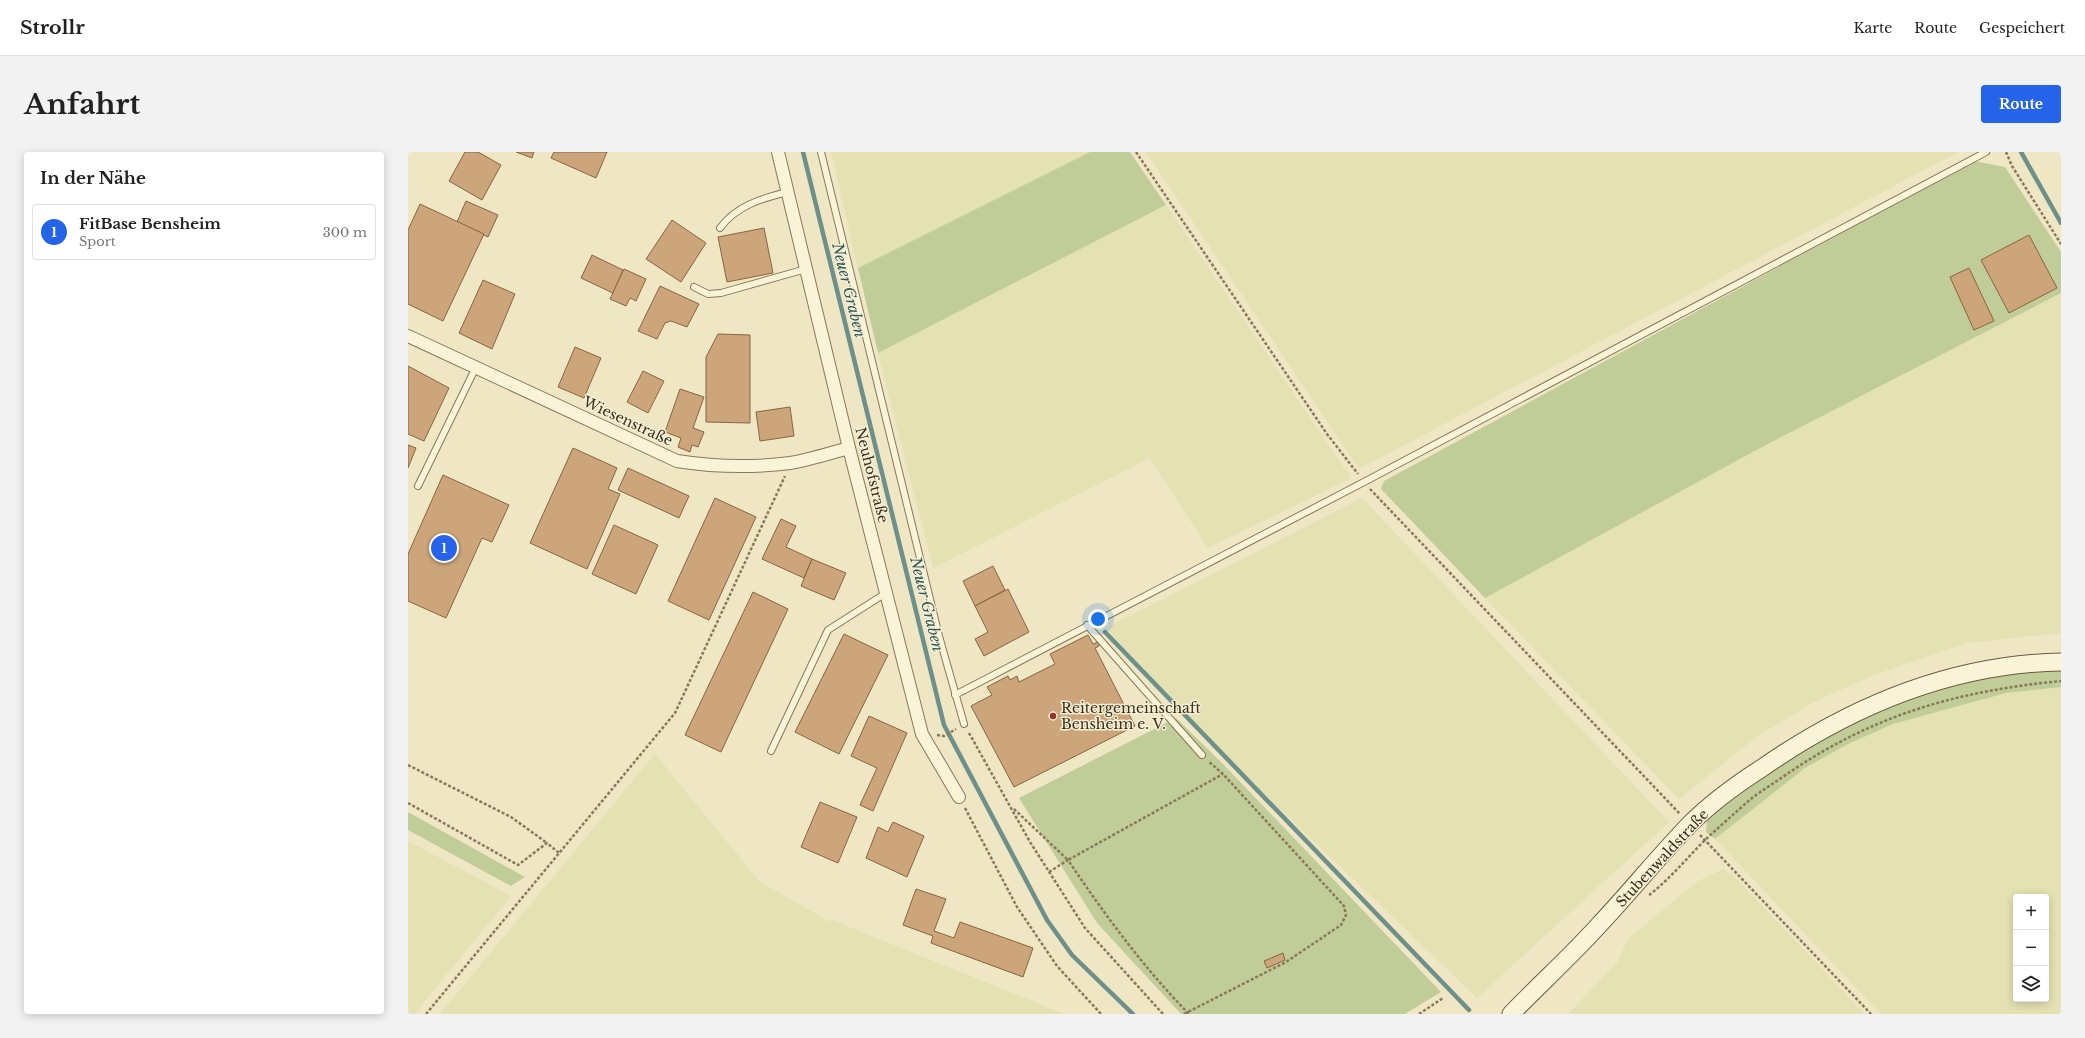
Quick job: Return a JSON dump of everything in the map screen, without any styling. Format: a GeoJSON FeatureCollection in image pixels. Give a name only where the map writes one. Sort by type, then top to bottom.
{"type":"FeatureCollection","features":[{"type":"Feature","properties":{"kind":"street","name":"Neuhofstraße"},"geometry":{"type":"LineString","coordinates":[[778,152],[849,448],[922,734],[959,797]]}},
{"type":"Feature","properties":{"kind":"street","name":"Wiesenstraße"},"geometry":{"type":"LineString","coordinates":[[408,336],[677,461],[712,467],[754,466],[791,463],[849,448]]}},
{"type":"Feature","properties":{"kind":"street","name":"Stubenwaldstraße"},"geometry":{"type":"LineString","coordinates":[[1511,1014],[1598,927],[1690,824],[1741,782],[1773,760],[1822,729],[1874,704],[1934,682],[2002,666],[2061,662]]}},
{"type":"Feature","properties":{"kind":"lane","name":"Neuhofstraße"},"geometry":{"type":"LineString","coordinates":[[821,152],[955,695],[961,726]]}},
{"type":"Feature","properties":{"kind":"lane"},"geometry":{"type":"LineString","coordinates":[[955,695],[1087,624],[1364,482],[1986,152]]}},
{"type":"Feature","properties":{"kind":"lane"},"geometry":{"type":"LineString","coordinates":[[720,228],[726,220],[747,205],[788,192]]}},
{"type":"Feature","properties":{"kind":"lane"},"geometry":{"type":"LineString","coordinates":[[694,287],[708,294],[721,293],[806,269]]}},
{"type":"Feature","properties":{"kind":"lane"},"geometry":{"type":"LineString","coordinates":[[418,486],[476,367]]}},
{"type":"Feature","properties":{"kind":"lane"},"geometry":{"type":"LineString","coordinates":[[771,751],[828,630],[886,593]]}},
{"type":"Feature","properties":{"kind":"lane"},"geometry":{"type":"LineString","coordinates":[[1087,624],[1202,755]]}},
{"type":"Feature","properties":{"kind":"path"},"geometry":{"type":"LineString","coordinates":[[1136,152],[1327,434],[1364,482],[1871,1014]]}},
{"type":"Feature","properties":{"kind":"path"},"geometry":{"type":"LineString","coordinates":[[2006,152],[2012,166],[2061,244]]}},
{"type":"Feature","properties":{"kind":"path"},"geometry":{"type":"LineString","coordinates":[[426,1014],[675,713],[791,463]]}},
{"type":"Feature","properties":{"kind":"path"},"geometry":{"type":"LineString","coordinates":[[1648,896],[1668,880],[1705,840],[1753,797],[1804,762],[1839,741],[1898,714],[2010,686],[2061,681]]}},
{"type":"Feature","properties":{"kind":"path"},"geometry":{"type":"LineString","coordinates":[[944,736],[961,726],[1012,807],[1030,842],[1085,928],[1163,1014]]}},
{"type":"Feature","properties":{"kind":"path"},"geometry":{"type":"LineString","coordinates":[[1184,1014],[1286,962],[1341,925],[1346,915],[1344,906],[1223,774],[1202,755]]}},
{"type":"Feature","properties":{"kind":"path"},"geometry":{"type":"LineString","coordinates":[[408,765],[511,817],[559,853]]}},
{"type":"Feature","properties":{"kind":"path"},"geometry":{"type":"LineString","coordinates":[[1049,872],[1223,774]]}},
{"type":"Feature","properties":{"kind":"path"},"geometry":{"type":"LineString","coordinates":[[959,797],[1017,907],[1057,966],[1101,1014]]}},
{"type":"Feature","properties":{"kind":"path"},"geometry":{"type":"LineString","coordinates":[[408,803],[518,865],[547,843]]}},
{"type":"Feature","properties":{"kind":"path"},"geometry":{"type":"LineString","coordinates":[[1012,807],[1068,860],[1099,907],[1143,965],[1188,1013]]}},
{"type":"Feature","properties":{"kind":"path"},"geometry":{"type":"LineString","coordinates":[[1419,1014],[1443,998]]}},
{"type":"Feature","properties":{"kind":"shaded area"},"geometry":{"type":"Polygon","coordinates":[[[831,152],[1090,152],[858,268],[831,152]]]}},
{"type":"Feature","properties":{"kind":"shaded area"},"geometry":{"type":"Polygon","coordinates":[[[1146,152],[1958,152],[1359,469],[1146,152]]]}},
{"type":"Feature","properties":{"kind":"shaded area"},"geometry":{"type":"Polygon","coordinates":[[[1166,205],[1351,478],[1208,548],[1150,458],[933,568],[878,353],[1166,205]]]}},
{"type":"Feature","properties":{"kind":"shaded area"},"geometry":{"type":"Polygon","coordinates":[[[2061,293],[2061,633],[1967,643],[1871,676],[1812,703],[1756,737],[1679,799],[1485,598],[1762,447],[2061,293]]]}},
{"type":"Feature","properties":{"kind":"shaded area"},"geometry":{"type":"Polygon","coordinates":[[[1362,498],[1669,822],[1477,998],[1229,760],[1106,628],[1362,498]]]}},
{"type":"Feature","properties":{"kind":"shaded area"},"geometry":{"type":"Polygon","coordinates":[[[2061,687],[2061,1014],[1881,1014],[1715,839],[1805,768],[1848,744],[1893,724],[2006,693],[2061,687]]]}},
{"type":"Feature","properties":{"kind":"shaded area"},"geometry":{"type":"Polygon","coordinates":[[[655,754],[759,881],[830,922],[832,920],[1064,1014],[440,1014],[655,754]]]}},
{"type":"Feature","properties":{"kind":"shaded area"},"geometry":{"type":"Polygon","coordinates":[[[408,841],[511,896],[414,1014],[408,1014],[408,841]]]}},
{"type":"Feature","properties":{"kind":"shaded area"},"geometry":{"type":"Polygon","coordinates":[[[1723,869],[1733,875],[1865,1014],[1568,1014],[1617,963],[1628,939],[1698,881],[1723,869]]]}},
{"type":"Feature","properties":{"kind":"green space"},"geometry":{"type":"Polygon","coordinates":[[[1090,152],[1130,152],[1166,205],[878,353],[858,268],[1090,152]]]}},
{"type":"Feature","properties":{"kind":"green space"},"geometry":{"type":"Polygon","coordinates":[[[1974,161],[2005,167],[2061,252],[2061,293],[1762,447],[1485,598],[1381,489],[1384,481],[1974,161]]]}},
{"type":"Feature","properties":{"kind":"green space"},"geometry":{"type":"Polygon","coordinates":[[[2061,669],[2061,687],[2006,693],[1893,724],[1848,744],[1805,768],[1715,839],[1706,832],[1707,819],[1757,778],[1862,717],[1961,681],[2017,673],[2061,669]]]}},
{"type":"Feature","properties":{"kind":"green space"},"geometry":{"type":"Polygon","coordinates":[[[1176,718],[1224,765],[1441,992],[1405,1014],[1181,1014],[1097,923],[1019,798],[1176,718]]]}},
{"type":"Feature","properties":{"kind":"green space"},"geometry":{"type":"Polygon","coordinates":[[[408,812],[525,877],[511,886],[408,830],[408,812]]]}},
{"type":"Feature","properties":{"kind":"building"},"geometry":{"type":"Polygon","coordinates":[[[465,152],[478,152],[501,165],[482,200],[449,181],[465,152]]]}},
{"type":"Feature","properties":{"kind":"building"},"geometry":{"type":"Polygon","coordinates":[[[516,152],[534,152],[532,158],[516,152]]]}},
{"type":"Feature","properties":{"kind":"building"},"geometry":{"type":"Polygon","coordinates":[[[554,152],[607,152],[596,178],[551,158],[554,152]]]}},
{"type":"Feature","properties":{"kind":"building"},"geometry":{"type":"Polygon","coordinates":[[[466,201],[498,215],[488,237],[457,222],[466,201]]]}},
{"type":"Feature","properties":{"kind":"building"},"geometry":{"type":"Polygon","coordinates":[[[420,204],[484,234],[443,321],[408,304],[408,230],[420,204]]]}},
{"type":"Feature","properties":{"kind":"building"},"geometry":{"type":"Polygon","coordinates":[[[672,220],[706,243],[681,282],[646,259],[672,220]]]}},
{"type":"Feature","properties":{"kind":"building"},"geometry":{"type":"Polygon","coordinates":[[[764,228],[773,273],[727,282],[718,237],[764,228]]]}},
{"type":"Feature","properties":{"kind":"building"},"geometry":{"type":"Polygon","coordinates":[[[2029,235],[2057,288],[2009,313],[1981,260],[2029,235]]]}},
{"type":"Feature","properties":{"kind":"building"},"geometry":{"type":"Polygon","coordinates":[[[592,255],[623,270],[613,293],[581,278],[592,255]]]}},
{"type":"Feature","properties":{"kind":"building"},"geometry":{"type":"Polygon","coordinates":[[[1969,268],[1994,321],[1974,330],[1950,277],[1969,268]]]}},
{"type":"Feature","properties":{"kind":"building"},"geometry":{"type":"Polygon","coordinates":[[[624,269],[646,279],[636,301],[630,298],[626,306],[610,299],[624,269]]]}},
{"type":"Feature","properties":{"kind":"building"},"geometry":{"type":"Polygon","coordinates":[[[483,280],[515,294],[492,349],[459,333],[483,280]]]}},
{"type":"Feature","properties":{"kind":"building"},"geometry":{"type":"Polygon","coordinates":[[[660,286],[699,304],[687,327],[671,321],[665,323],[657,339],[638,331],[660,286]]]}},
{"type":"Feature","properties":{"kind":"building"},"geometry":{"type":"Polygon","coordinates":[[[718,334],[750,335],[750,423],[706,422],[706,357],[718,334]]]}},
{"type":"Feature","properties":{"kind":"building"},"geometry":{"type":"Polygon","coordinates":[[[575,347],[601,358],[584,398],[558,387],[575,347]]]}},
{"type":"Feature","properties":{"kind":"building"},"geometry":{"type":"Polygon","coordinates":[[[408,366],[449,388],[424,441],[408,434],[408,366]]]}},
{"type":"Feature","properties":{"kind":"building"},"geometry":{"type":"Polygon","coordinates":[[[643,371],[664,381],[648,413],[627,402],[643,371]]]}},
{"type":"Feature","properties":{"kind":"building"},"geometry":{"type":"Polygon","coordinates":[[[680,389],[704,397],[693,428],[704,432],[698,447],[692,445],[690,452],[678,447],[681,438],[665,432],[680,389]]]}},
{"type":"Feature","properties":{"kind":"building"},"geometry":{"type":"Polygon","coordinates":[[[790,407],[794,436],[760,441],[756,412],[790,407]]]}},
{"type":"Feature","properties":{"kind":"building"},"geometry":{"type":"Polygon","coordinates":[[[408,445],[416,448],[408,468],[408,445]]]}},
{"type":"Feature","properties":{"kind":"building"},"geometry":{"type":"Polygon","coordinates":[[[573,448],[617,468],[608,489],[620,494],[587,569],[530,543],[573,448]]]}},
{"type":"Feature","properties":{"kind":"building"},"geometry":{"type":"Polygon","coordinates":[[[628,468],[689,496],[679,518],[618,490],[628,468]]]}},
{"type":"Feature","properties":{"kind":"building"},"geometry":{"type":"Polygon","coordinates":[[[443,475],[509,505],[492,542],[482,538],[446,618],[408,601],[408,554],[443,475]]]}},
{"type":"Feature","properties":{"kind":"building"},"geometry":{"type":"Polygon","coordinates":[[[715,498],[756,517],[709,620],[668,601],[715,498]]]}},
{"type":"Feature","properties":{"kind":"building"},"geometry":{"type":"Polygon","coordinates":[[[781,519],[796,526],[786,547],[812,559],[804,578],[762,559],[781,519]]]}},
{"type":"Feature","properties":{"kind":"building"},"geometry":{"type":"Polygon","coordinates":[[[614,525],[658,545],[636,594],[592,574],[614,525]]]}},
{"type":"Feature","properties":{"kind":"building"},"geometry":{"type":"Polygon","coordinates":[[[812,559],[846,573],[834,600],[801,586],[812,559]]]}},
{"type":"Feature","properties":{"kind":"building"},"geometry":{"type":"Polygon","coordinates":[[[993,566],[1005,590],[975,606],[963,581],[993,566]]]}},
{"type":"Feature","properties":{"kind":"building"},"geometry":{"type":"Polygon","coordinates":[[[1008,589],[1029,632],[984,656],[975,639],[988,632],[975,606],[1008,589]]]}},
{"type":"Feature","properties":{"kind":"building"},"geometry":{"type":"Polygon","coordinates":[[[753,592],[788,609],[721,752],[685,735],[753,592]]]}},
{"type":"Feature","properties":{"kind":"building"},"geometry":{"type":"Polygon","coordinates":[[[844,634],[888,655],[839,754],[795,732],[844,634]]]}},
{"type":"Feature","properties":{"kind":"building","name":"Reitergemeinschaft Bensheim e. V."},"geometry":{"type":"Polygon","coordinates":[[[1088,635],[1093,644],[1098,642],[1099,646],[1095,648],[1135,726],[1014,787],[971,706],[992,695],[987,687],[1008,676],[1010,680],[1017,676],[1019,682],[1055,664],[1050,654],[1088,635]]]}},
{"type":"Feature","properties":{"kind":"building"},"geometry":{"type":"Polygon","coordinates":[[[869,716],[907,733],[873,811],[860,805],[877,768],[851,756],[869,716]]]}},
{"type":"Feature","properties":{"kind":"building"},"geometry":{"type":"Polygon","coordinates":[[[820,802],[857,817],[838,863],[801,847],[820,802]]]}},
{"type":"Feature","properties":{"kind":"building"},"geometry":{"type":"Polygon","coordinates":[[[893,822],[924,836],[907,877],[866,858],[878,827],[888,832],[893,822]]]}},
{"type":"Feature","properties":{"kind":"building"},"geometry":{"type":"Polygon","coordinates":[[[916,889],[946,899],[934,931],[954,938],[960,922],[1033,948],[1023,977],[931,943],[933,936],[903,925],[916,889]]]}},
{"type":"Feature","properties":{"kind":"building"},"geometry":{"type":"Polygon","coordinates":[[[1283,953],[1285,960],[1267,968],[1264,961],[1283,953]]]}},
{"type":"Feature","properties":{"kind":"waterway","name":"Neuer Graben"},"geometry":{"type":"LineString","coordinates":[[803,152],[944,725],[1047,920],[1072,955],[1133,1014]]}},
{"type":"Feature","properties":{"kind":"waterway"},"geometry":{"type":"LineString","coordinates":[[2021,152],[2061,223]]}},
{"type":"Feature","properties":{"kind":"waterway"},"geometry":{"type":"LineString","coordinates":[[1105,632],[1469,1010]]}},
{"type":"Feature","properties":{"kind":"place","name":"FitBase Bensheim"},"geometry":{"type":"Point","coordinates":[444,548]}},
{"type":"Feature","properties":{"kind":"place","name":"Reitergemeinschaft Bensheim e. V."},"geometry":{"type":"Point","coordinates":[1053,716]}}]}
